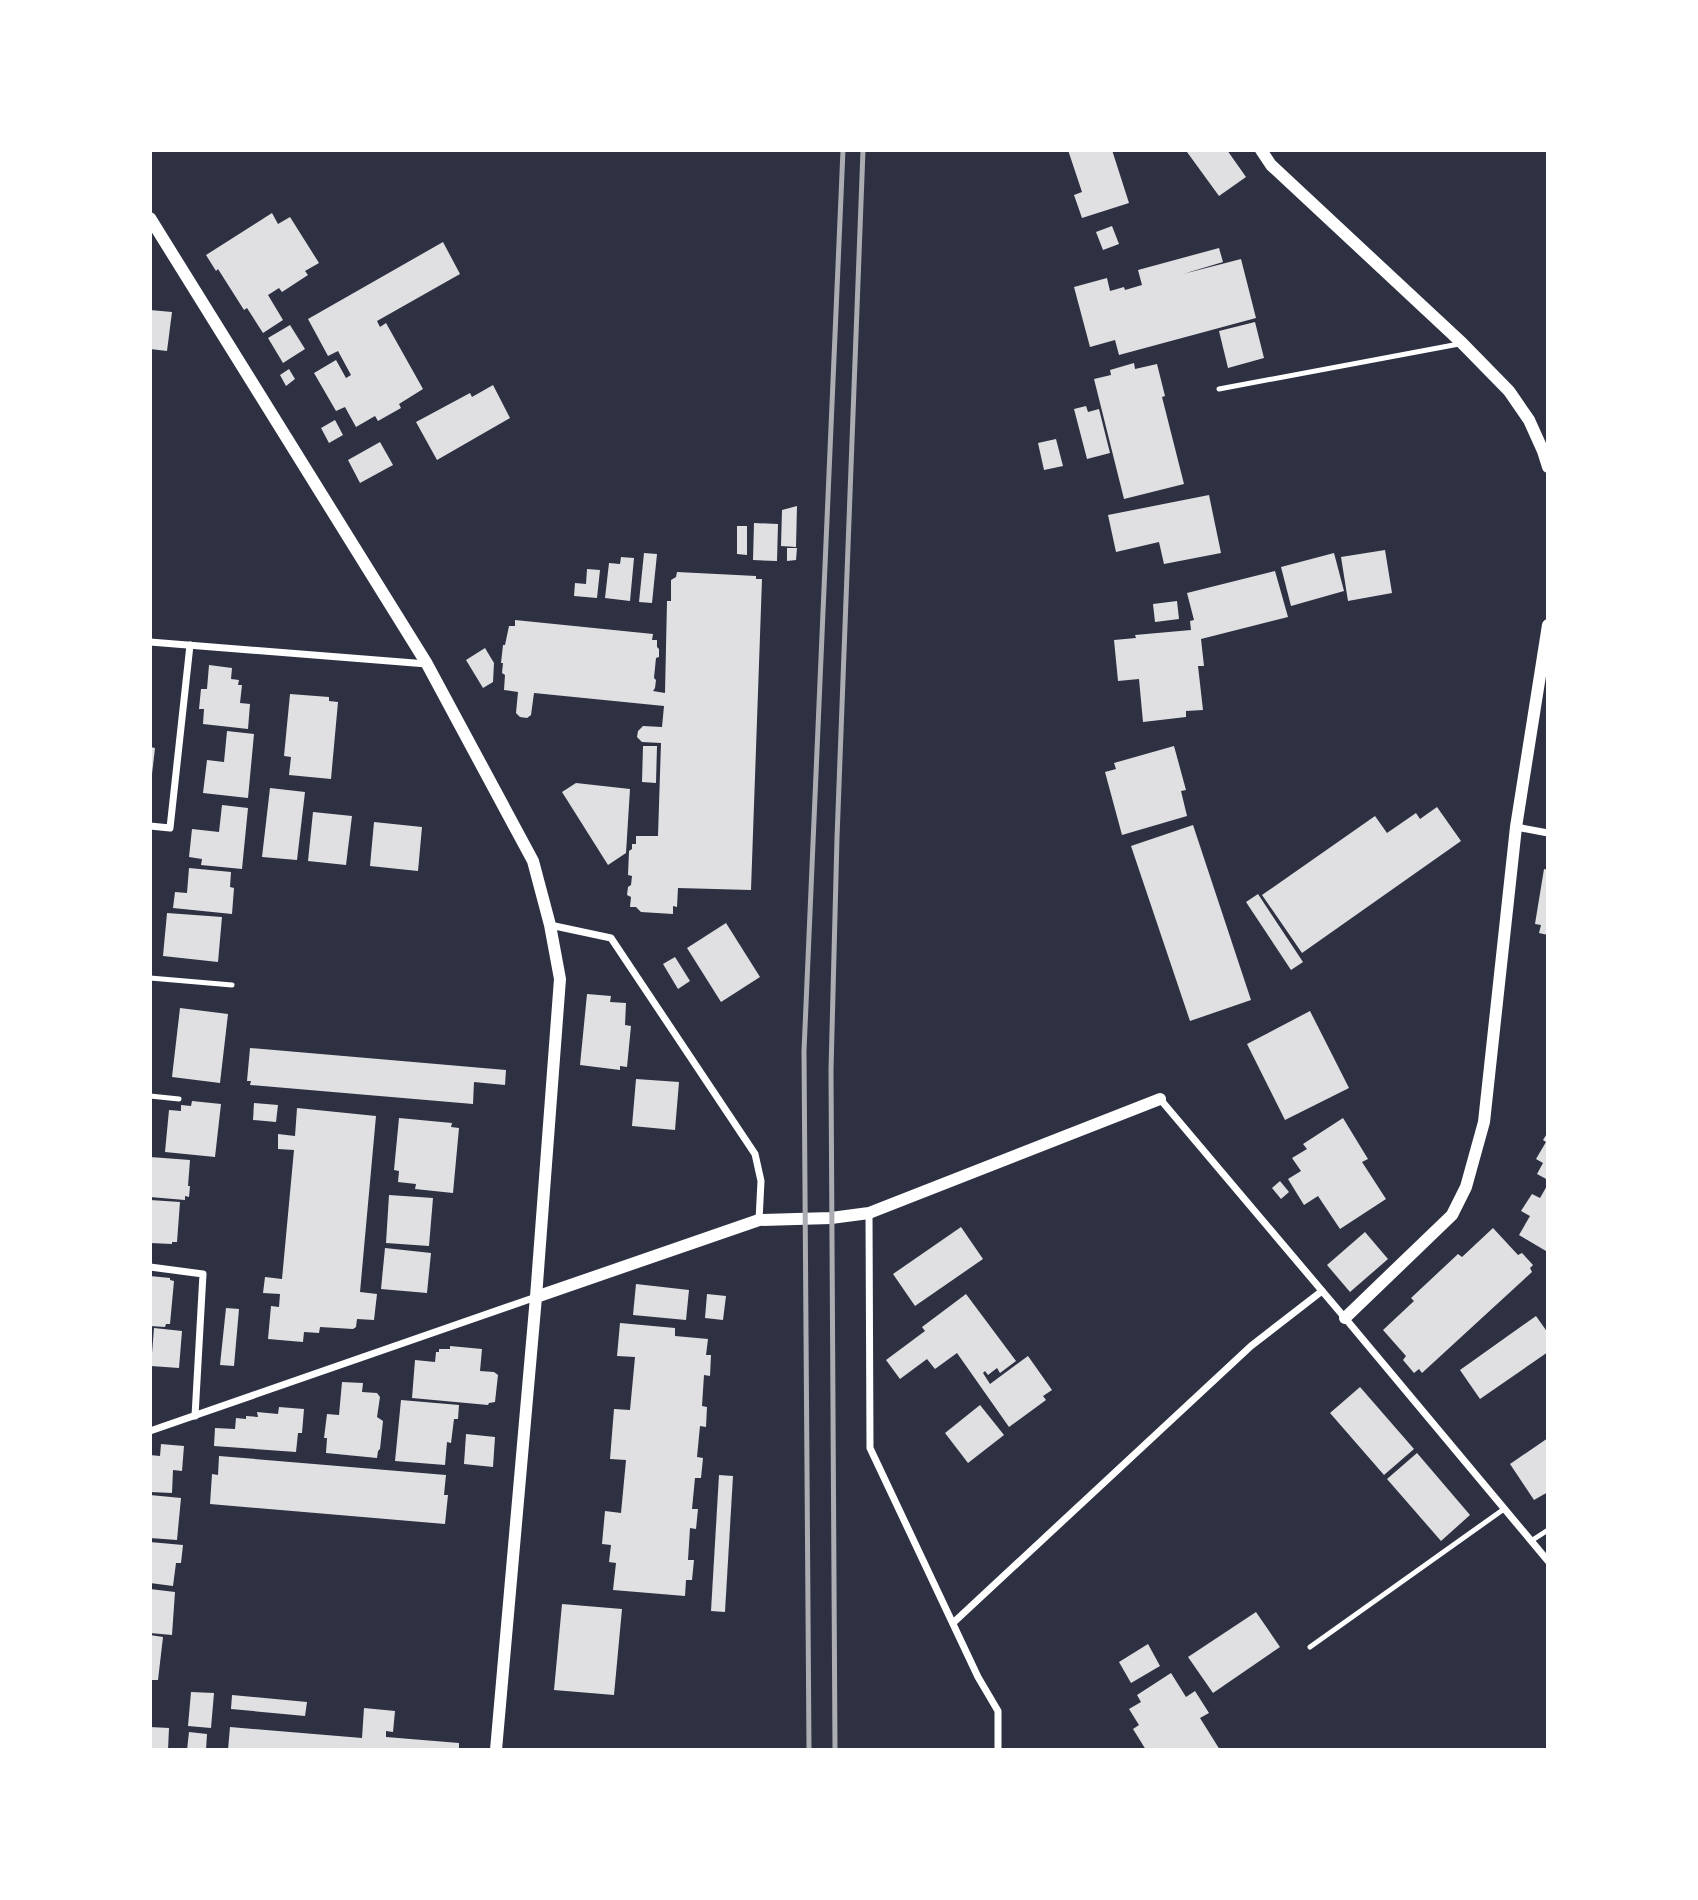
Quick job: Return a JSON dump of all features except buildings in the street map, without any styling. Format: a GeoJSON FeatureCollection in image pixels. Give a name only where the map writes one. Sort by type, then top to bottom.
{"type":"FeatureCollection","features":[{"type":"Feature","properties":{"kind":"street"},"geometry":{"type":"LineString","coordinates":[[1261,150],[1271,165],[1462,343],[1509,391],[1529,420],[1548,467]]}},
{"type":"Feature","properties":{"kind":"street"},"geometry":{"type":"LineString","coordinates":[[150,218],[427,664],[533,861],[550,925],[560,979],[536,1297],[496,1749]]}},
{"type":"Feature","properties":{"kind":"street"},"geometry":{"type":"LineString","coordinates":[[1345,1318],[1452,1216],[1466,1187],[1484,1122],[1516,827],[1548,625]]}},
{"type":"Feature","properties":{"kind":"street"},"geometry":{"type":"LineString","coordinates":[[150,642],[427,664]]}},
{"type":"Feature","properties":{"kind":"street"},"geometry":{"type":"LineString","coordinates":[[150,826],[170,828],[190,645]]}},
{"type":"Feature","properties":{"kind":"street"},"geometry":{"type":"LineString","coordinates":[[1516,827],[1548,833]]}},
{"type":"Feature","properties":{"kind":"street"},"geometry":{"type":"LineString","coordinates":[[550,925],[611,939],[755,1154],[761,1181],[759,1220]]}},
{"type":"Feature","properties":{"kind":"street"},"geometry":{"type":"LineString","coordinates":[[150,1431],[759,1220],[831,1218],[869,1213],[1160,1099],[1548,1562]]}},
{"type":"Feature","properties":{"kind":"street"},"geometry":{"type":"LineString","coordinates":[[869,1213],[870,1448],[978,1677],[998,1711],[998,1749]]}},
{"type":"Feature","properties":{"kind":"street"},"geometry":{"type":"LineString","coordinates":[[150,1267],[203,1274],[195,1416]]}},
{"type":"Feature","properties":{"kind":"street"},"geometry":{"type":"LineString","coordinates":[[953,1623],[1251,1346],[1322,1291]]}},
{"type":"Feature","properties":{"kind":"lane"},"geometry":{"type":"LineString","coordinates":[[1219,389],[1462,343]]}},
{"type":"Feature","properties":{"kind":"lane"},"geometry":{"type":"LineString","coordinates":[[150,978],[232,985]]}},
{"type":"Feature","properties":{"kind":"lane"},"geometry":{"type":"LineString","coordinates":[[150,1096],[179,1099]]}},
{"type":"Feature","properties":{"kind":"lane"},"geometry":{"type":"LineString","coordinates":[[1310,1647],[1504,1509]]}},
{"type":"Feature","properties":{"kind":"lane"},"geometry":{"type":"LineString","coordinates":[[1531,1541],[1548,1530]]}},
{"type":"Feature","properties":{"kind":"railway"},"geometry":{"type":"LineString","coordinates":[[809,1750],[804,1051],[843,150]]}},
{"type":"Feature","properties":{"kind":"railway"},"geometry":{"type":"LineString","coordinates":[[835,1750],[831,1070],[863,150]]}}]}
